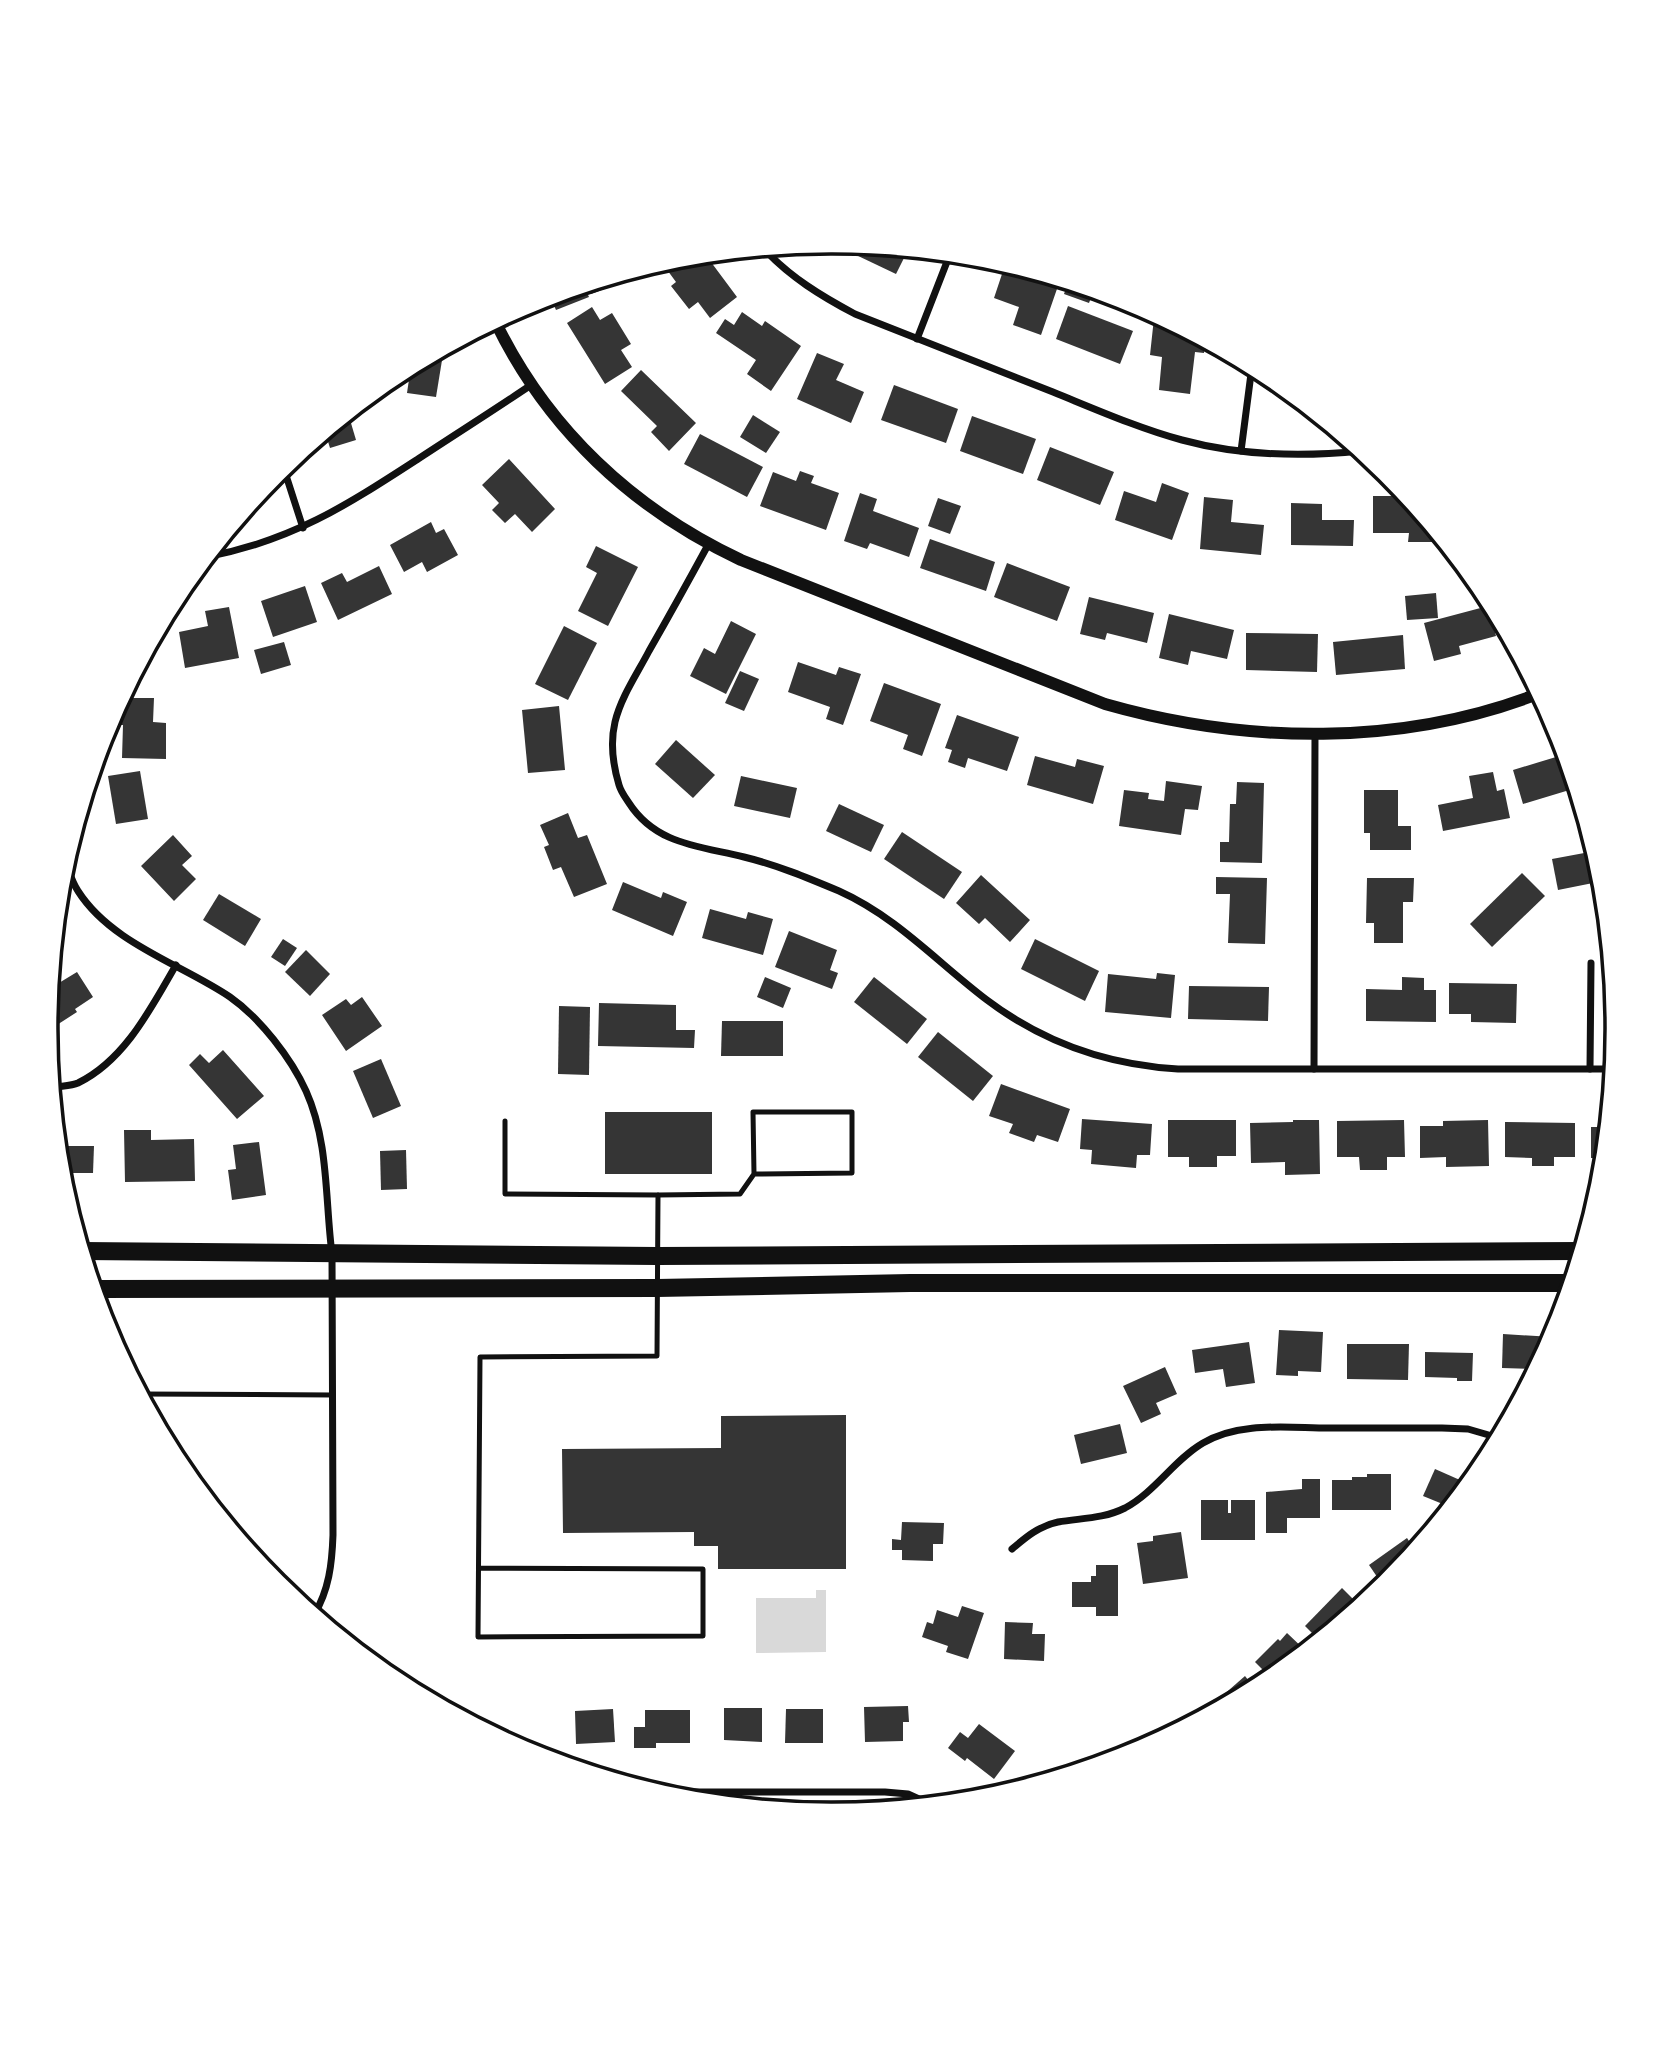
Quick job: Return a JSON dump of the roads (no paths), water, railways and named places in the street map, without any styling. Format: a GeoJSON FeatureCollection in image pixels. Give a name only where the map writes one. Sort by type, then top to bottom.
{"type":"FeatureCollection","features":[{"type":"Feature","properties":{"kind":"main road"},"geometry":{"type":"LineString","coordinates":[[91,1251],[657,1256],[1572,1251]]}},
{"type":"Feature","properties":{"kind":"main road"},"geometry":{"type":"LineString","coordinates":[[104,1289],[657,1288],[910,1283],[1562,1283]]}},
{"type":"Feature","properties":{"kind":"street"},"geometry":{"type":"LineString","coordinates":[[771,257],[820,296],[855,314],[1184,441],[1282,455],[1348,452]]}},
{"type":"Feature","properties":{"kind":"street"},"geometry":{"type":"LineString","coordinates":[[917,339],[946,263]]}},
{"type":"Feature","properties":{"kind":"street"},"geometry":{"type":"LineString","coordinates":[[500,329],[531,386],[582,446],[633,495],[670,522],[708,545],[741,560],[1105,704],[1151,717],[1201,726],[1315,733],[1418,727],[1470,717],[1530,696]]}},
{"type":"Feature","properties":{"kind":"street"},"geometry":{"type":"LineString","coordinates":[[1241,451],[1250,378]]}},
{"type":"Feature","properties":{"kind":"street"},"geometry":{"type":"LineString","coordinates":[[221,553],[303,528],[346,505],[531,386]]}},
{"type":"Feature","properties":{"kind":"street"},"geometry":{"type":"LineString","coordinates":[[287,478],[303,528]]}},
{"type":"Feature","properties":{"kind":"street"},"geometry":{"type":"LineString","coordinates":[[708,545],[627,692],[615,723],[612,756],[620,789],[637,816],[664,837],[694,848],[744,857],[796,873],[843,893],[881,914],[916,939],[987,1000],[1023,1025],[1062,1045],[1108,1060],[1147,1067],[1604,1069]]}},
{"type":"Feature","properties":{"kind":"street"},"geometry":{"type":"LineString","coordinates":[[1314,1069],[1315,733]]}},
{"type":"Feature","properties":{"kind":"street"},"geometry":{"type":"LineString","coordinates":[[73,879],[78,891],[98,914],[127,937],[244,1008],[284,1053],[297,1073],[314,1111],[323,1153],[332,1254],[333,1555],[325,1593],[318,1607]]}},
{"type":"Feature","properties":{"kind":"street"},"geometry":{"type":"LineString","coordinates":[[1590,1069],[1591,963]]}},
{"type":"Feature","properties":{"kind":"street"},"geometry":{"type":"LineString","coordinates":[[60,1087],[77,1084],[108,1063],[135,1032],[176,965]]}},
{"type":"Feature","properties":{"kind":"street"},"geometry":{"type":"LineString","coordinates":[[1012,1549],[1032,1532],[1056,1522],[1104,1516],[1125,1508],[1203,1443],[1231,1431],[1261,1428],[1442,1428],[1468,1429],[1489,1435]]}},
{"type":"Feature","properties":{"kind":"street"},"geometry":{"type":"LineString","coordinates":[[707,1791],[885,1792],[914,1797]]}},
{"type":"Feature","properties":{"kind":"lane"},"geometry":{"type":"LineString","coordinates":[[505,1121],[505,1194],[740,1194],[754,1174],[753,1112],[852,1112],[852,1173],[754,1174]]}},
{"type":"Feature","properties":{"kind":"lane"},"geometry":{"type":"LineString","coordinates":[[479,1568],[703,1569],[703,1636],[478,1637],[480,1357],[657,1356],[658,1195]]}},
{"type":"Feature","properties":{"kind":"lane"},"geometry":{"type":"LineString","coordinates":[[150,1394],[333,1395]]}}]}
